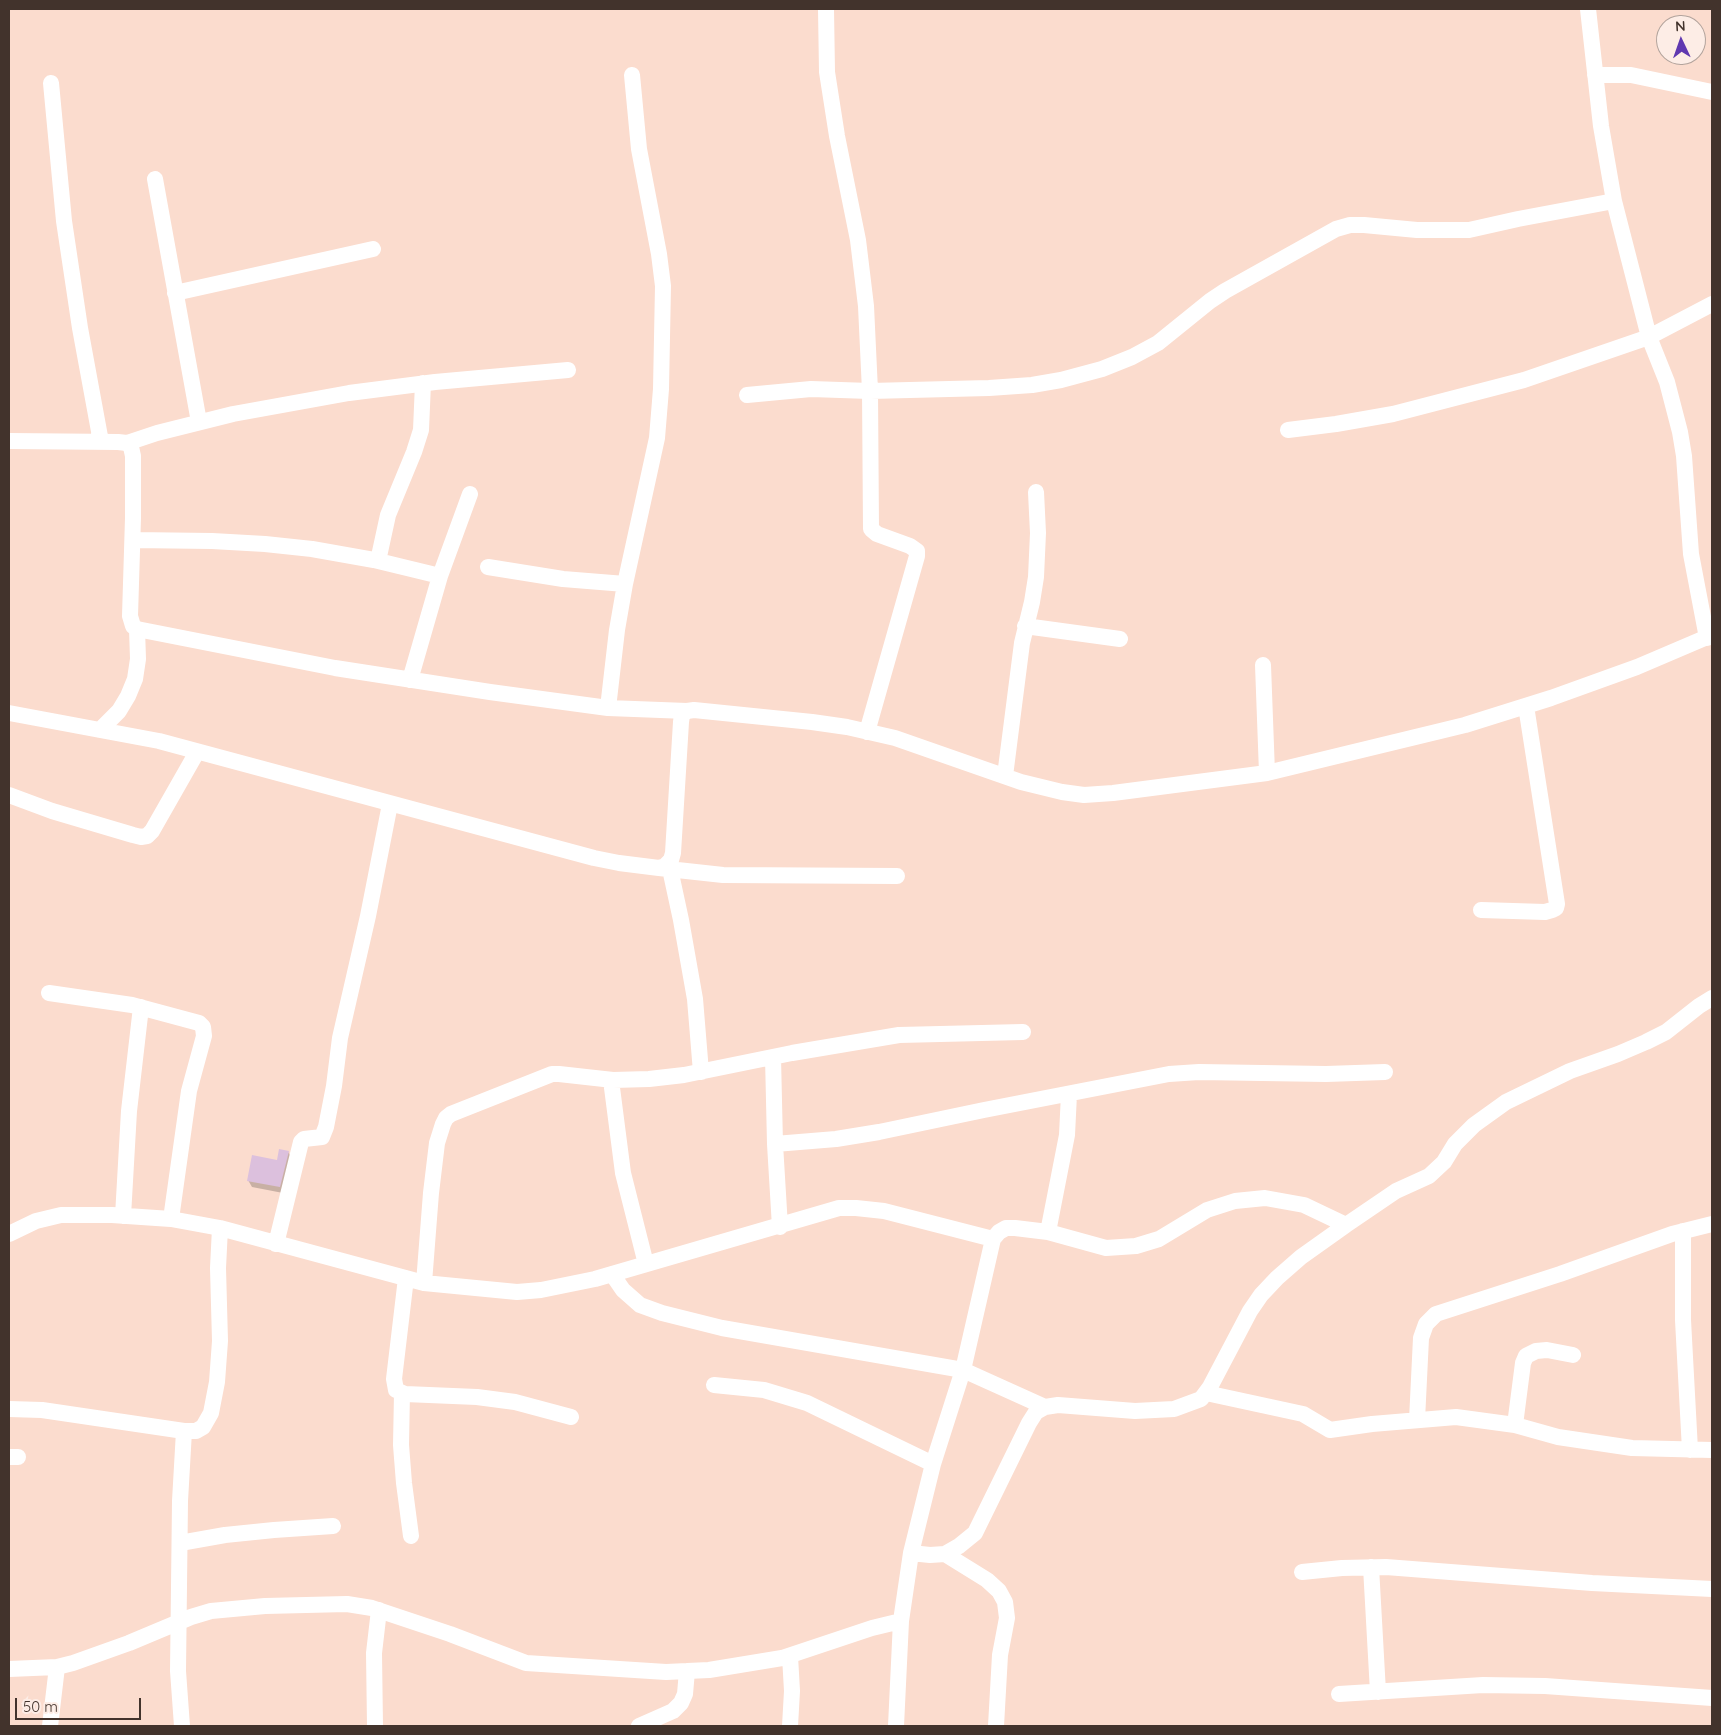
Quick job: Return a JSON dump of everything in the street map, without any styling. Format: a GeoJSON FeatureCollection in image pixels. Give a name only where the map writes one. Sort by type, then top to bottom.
{"type":"FeatureCollection","features":[{"type":"Feature","properties":{"kind":"street"},"geometry":{"type":"LineString","coordinates":[[826,9],[827,72],[837,136],[862,264],[870,391],[871,529],[876,534],[915,549],[917,556],[867,732]]}},
{"type":"Feature","properties":{"kind":"street"},"geometry":{"type":"LineString","coordinates":[[127,443],[132,447],[134,456],[130,616],[133,626],[137,629],[316,664],[551,701],[608,708],[694,710],[812,722],[895,738],[1006,776],[1062,792],[1084,795],[1151,789],[1267,773],[1465,725],[1551,698],[1637,667],[1710,636],[1691,554],[1684,456],[1680,432],[1667,382],[1649,337],[1614,201],[1601,126],[1588,9]]}},
{"type":"Feature","properties":{"kind":"street"},"geometry":{"type":"LineString","coordinates":[[1595,75],[1631,74],[1712,92]]}},
{"type":"Feature","properties":{"kind":"street"},"geometry":{"type":"LineString","coordinates":[[608,708],[617,630],[625,584],[659,425],[663,330],[663,286],[639,149],[632,75]]}},
{"type":"Feature","properties":{"kind":"street"},"geometry":{"type":"LineString","coordinates":[[51,83],[64,221],[80,328],[101,442]]}},
{"type":"Feature","properties":{"kind":"street"},"geometry":{"type":"LineString","coordinates":[[155,179],[199,422]]}},
{"type":"Feature","properties":{"kind":"street"},"geometry":{"type":"LineString","coordinates":[[747,395],[796,389],[870,391],[989,388],[1032,385],[1061,380],[1102,369],[1132,357],[1158,343],[1210,301],[1268,266],[1336,229],[1350,225],[1364,225],[1417,230],[1470,230],[1614,201]]}},
{"type":"Feature","properties":{"kind":"street"},"geometry":{"type":"LineString","coordinates":[[175,293],[373,249]]}},
{"type":"Feature","properties":{"kind":"street"},"geometry":{"type":"LineString","coordinates":[[1288,430],[1362,420],[1434,404],[1524,380],[1649,337],[1712,304]]}},
{"type":"Feature","properties":{"kind":"street"},"geometry":{"type":"LineString","coordinates":[[9,441],[127,443],[157,433],[233,414],[349,393],[423,383],[568,370]]}},
{"type":"Feature","properties":{"kind":"street"},"geometry":{"type":"LineString","coordinates":[[378,561],[388,515],[421,430],[423,383]]}},
{"type":"Feature","properties":{"kind":"street"},"geometry":{"type":"LineString","coordinates":[[1006,776],[1025,626],[1032,602],[1036,577],[1038,533],[1036,492]]}},
{"type":"Feature","properties":{"kind":"street"},"geometry":{"type":"LineString","coordinates":[[410,680],[440,576],[470,494]]}},
{"type":"Feature","properties":{"kind":"street"},"geometry":{"type":"LineString","coordinates":[[133,540],[212,541],[312,549],[378,561],[440,576]]}},
{"type":"Feature","properties":{"kind":"street"},"geometry":{"type":"LineString","coordinates":[[488,567],[563,579],[625,584]]}},
{"type":"Feature","properties":{"kind":"street"},"geometry":{"type":"LineString","coordinates":[[1025,626],[1120,639]]}},
{"type":"Feature","properties":{"kind":"street"},"geometry":{"type":"LineString","coordinates":[[100,730],[119,711],[135,679],[138,659],[137,629]]}},
{"type":"Feature","properties":{"kind":"street"},"geometry":{"type":"LineString","coordinates":[[1263,665],[1267,773]]}},
{"type":"Feature","properties":{"kind":"street"},"geometry":{"type":"LineString","coordinates":[[1481,910],[1545,912],[1556,908],[1557,904],[1526,706]]}},
{"type":"Feature","properties":{"kind":"street"},"geometry":{"type":"LineString","coordinates":[[664,868],[671,860],[673,853],[681,722],[682,715],[687,711]]}},
{"type":"Feature","properties":{"kind":"street"},"geometry":{"type":"LineString","coordinates":[[9,713],[158,741],[594,858],[619,863],[731,875],[897,876]]}},
{"type":"Feature","properties":{"kind":"street"},"geometry":{"type":"LineString","coordinates":[[9,795],[52,811],[133,835],[147,836],[152,831],[197,752]]}},
{"type":"Feature","properties":{"kind":"street"},"geometry":{"type":"LineString","coordinates":[[276,1244],[301,1142],[304,1139],[322,1136],[326,1127],[334,1086],[340,1038],[368,916],[390,804]]}},
{"type":"Feature","properties":{"kind":"street"},"geometry":{"type":"LineString","coordinates":[[664,868],[682,920],[696,999],[701,1072]]}},
{"type":"Feature","properties":{"kind":"street"},"geometry":{"type":"LineString","coordinates":[[49,993],[119,1002],[199,1024],[203,1027],[204,1031],[188,1091],[171,1219]]}},
{"type":"Feature","properties":{"kind":"street"},"geometry":{"type":"LineString","coordinates":[[911,1553],[945,1554],[959,1546],[974,1532],[1036,1412],[1058,1404],[1136,1410],[1174,1409],[1201,1399],[1210,1387],[1250,1311],[1261,1295],[1277,1278],[1302,1257],[1396,1191],[1429,1176],[1444,1162],[1455,1144],[1474,1125],[1506,1102],[1570,1070],[1618,1054],[1666,1032],[1712,998]]}},
{"type":"Feature","properties":{"kind":"street"},"geometry":{"type":"LineString","coordinates":[[123,1216],[129,1111],[141,1007]]}},
{"type":"Feature","properties":{"kind":"street"},"geometry":{"type":"LineString","coordinates":[[424,1283],[437,1143],[446,1118],[451,1114],[552,1074],[610,1080],[649,1078],[701,1072],[773,1057],[899,1035],[1023,1032]]}},
{"type":"Feature","properties":{"kind":"street"},"geometry":{"type":"LineString","coordinates":[[773,1057],[775,1144],[780,1227]]}},
{"type":"Feature","properties":{"kind":"street"},"geometry":{"type":"LineString","coordinates":[[775,1144],[836,1139],[879,1132],[1140,1079],[1199,1072],[1326,1074],[1385,1072]]}},
{"type":"Feature","properties":{"kind":"street"},"geometry":{"type":"LineString","coordinates":[[610,1080],[623,1173],[646,1264]]}},
{"type":"Feature","properties":{"kind":"street"},"geometry":{"type":"LineString","coordinates":[[1048,1232],[1067,1135],[1069,1094]]}},
{"type":"Feature","properties":{"kind":"street"},"geometry":{"type":"LineString","coordinates":[[896,1726],[901,1621],[911,1553],[933,1464],[963,1370],[993,1239],[999,1232],[1006,1228],[1015,1228],[1048,1232],[1106,1248],[1136,1246],[1159,1239],[1207,1210],[1236,1201],[1265,1198],[1304,1205],[1346,1225]]}},
{"type":"Feature","properties":{"kind":"street"},"geometry":{"type":"LineString","coordinates":[[9,1234],[36,1221],[61,1215],[171,1219],[220,1228],[424,1283],[517,1292],[595,1279],[780,1227],[839,1208],[884,1211],[993,1239]]}},
{"type":"Feature","properties":{"kind":"street"},"geometry":{"type":"LineString","coordinates":[[1417,1420],[1421,1338],[1426,1324],[1436,1314],[1560,1274],[1617,1252],[1712,1224]]}},
{"type":"Feature","properties":{"kind":"street"},"geometry":{"type":"LineString","coordinates":[[9,1409],[42,1410],[184,1431],[196,1431],[203,1427],[211,1413],[215,1399],[220,1341],[218,1268],[220,1228]]}},
{"type":"Feature","properties":{"kind":"street"},"geometry":{"type":"LineString","coordinates":[[1683,1231],[1684,1320],[1690,1450]]}},
{"type":"Feature","properties":{"kind":"street"},"geometry":{"type":"LineString","coordinates":[[612,1274],[623,1290],[640,1305],[671,1316],[722,1328],[963,1370],[1044,1408]]}},
{"type":"Feature","properties":{"kind":"street"},"geometry":{"type":"LineString","coordinates":[[406,1278],[394,1379],[396,1390],[402,1393],[477,1397],[515,1402],[571,1417]]}},
{"type":"Feature","properties":{"kind":"street"},"geometry":{"type":"LineString","coordinates":[[1515,1425],[1522,1362],[1526,1356],[1530,1353],[1546,1350],[1573,1355]]}},
{"type":"Feature","properties":{"kind":"street"},"geometry":{"type":"LineString","coordinates":[[714,1384],[764,1390],[808,1402],[933,1464]]}},
{"type":"Feature","properties":{"kind":"street"},"geometry":{"type":"LineString","coordinates":[[402,1393],[401,1444],[411,1536]]}},
{"type":"Feature","properties":{"kind":"street"},"geometry":{"type":"LineString","coordinates":[[1206,1393],[1304,1414],[1330,1430],[1456,1417],[1515,1425],[1558,1437],[1632,1448],[1712,1450]]}},
{"type":"Feature","properties":{"kind":"street"},"geometry":{"type":"LineString","coordinates":[[182,1726],[179,1692],[180,1501],[184,1431]]}},
{"type":"Feature","properties":{"kind":"street"},"geometry":{"type":"LineString","coordinates":[[180,1543],[264,1531],[333,1526]]}},
{"type":"Feature","properties":{"kind":"street"},"geometry":{"type":"LineString","coordinates":[[945,1554],[987,1580],[999,1591],[1006,1602],[1007,1618],[1000,1655],[996,1726]]}},
{"type":"Feature","properties":{"kind":"street"},"geometry":{"type":"LineString","coordinates":[[1302,1572],[1371,1567],[1712,1589]]}},
{"type":"Feature","properties":{"kind":"street"},"geometry":{"type":"LineString","coordinates":[[1371,1567],[1378,1692]]}},
{"type":"Feature","properties":{"kind":"street"},"geometry":{"type":"LineString","coordinates":[[9,1669],[57,1667],[128,1644],[211,1611],[265,1606],[347,1604],[379,1610],[450,1634],[526,1664],[624,1671],[687,1671],[758,1663],[790,1656],[872,1628],[901,1621]]}},
{"type":"Feature","properties":{"kind":"street"},"geometry":{"type":"LineString","coordinates":[[375,1726],[374,1653],[379,1610]]}},
{"type":"Feature","properties":{"kind":"street"},"geometry":{"type":"LineString","coordinates":[[790,1656],[792,1691],[790,1726]]}},
{"type":"Feature","properties":{"kind":"street"},"geometry":{"type":"LineString","coordinates":[[50,1726],[57,1667]]}},
{"type":"Feature","properties":{"kind":"street"},"geometry":{"type":"LineString","coordinates":[[639,1726],[673,1711],[681,1703],[685,1694],[687,1671]]}},
{"type":"Feature","properties":{"kind":"street"},"geometry":{"type":"LineString","coordinates":[[1339,1694],[1483,1685],[1546,1686],[1712,1698]]}},
{"type":"Feature","properties":{"kind":"building"},"geometry":{"type":"Polygon","coordinates":[[[279,1149],[289,1151],[280,1187],[247,1181],[252,1155],[277,1160],[279,1149]]]}}]}
